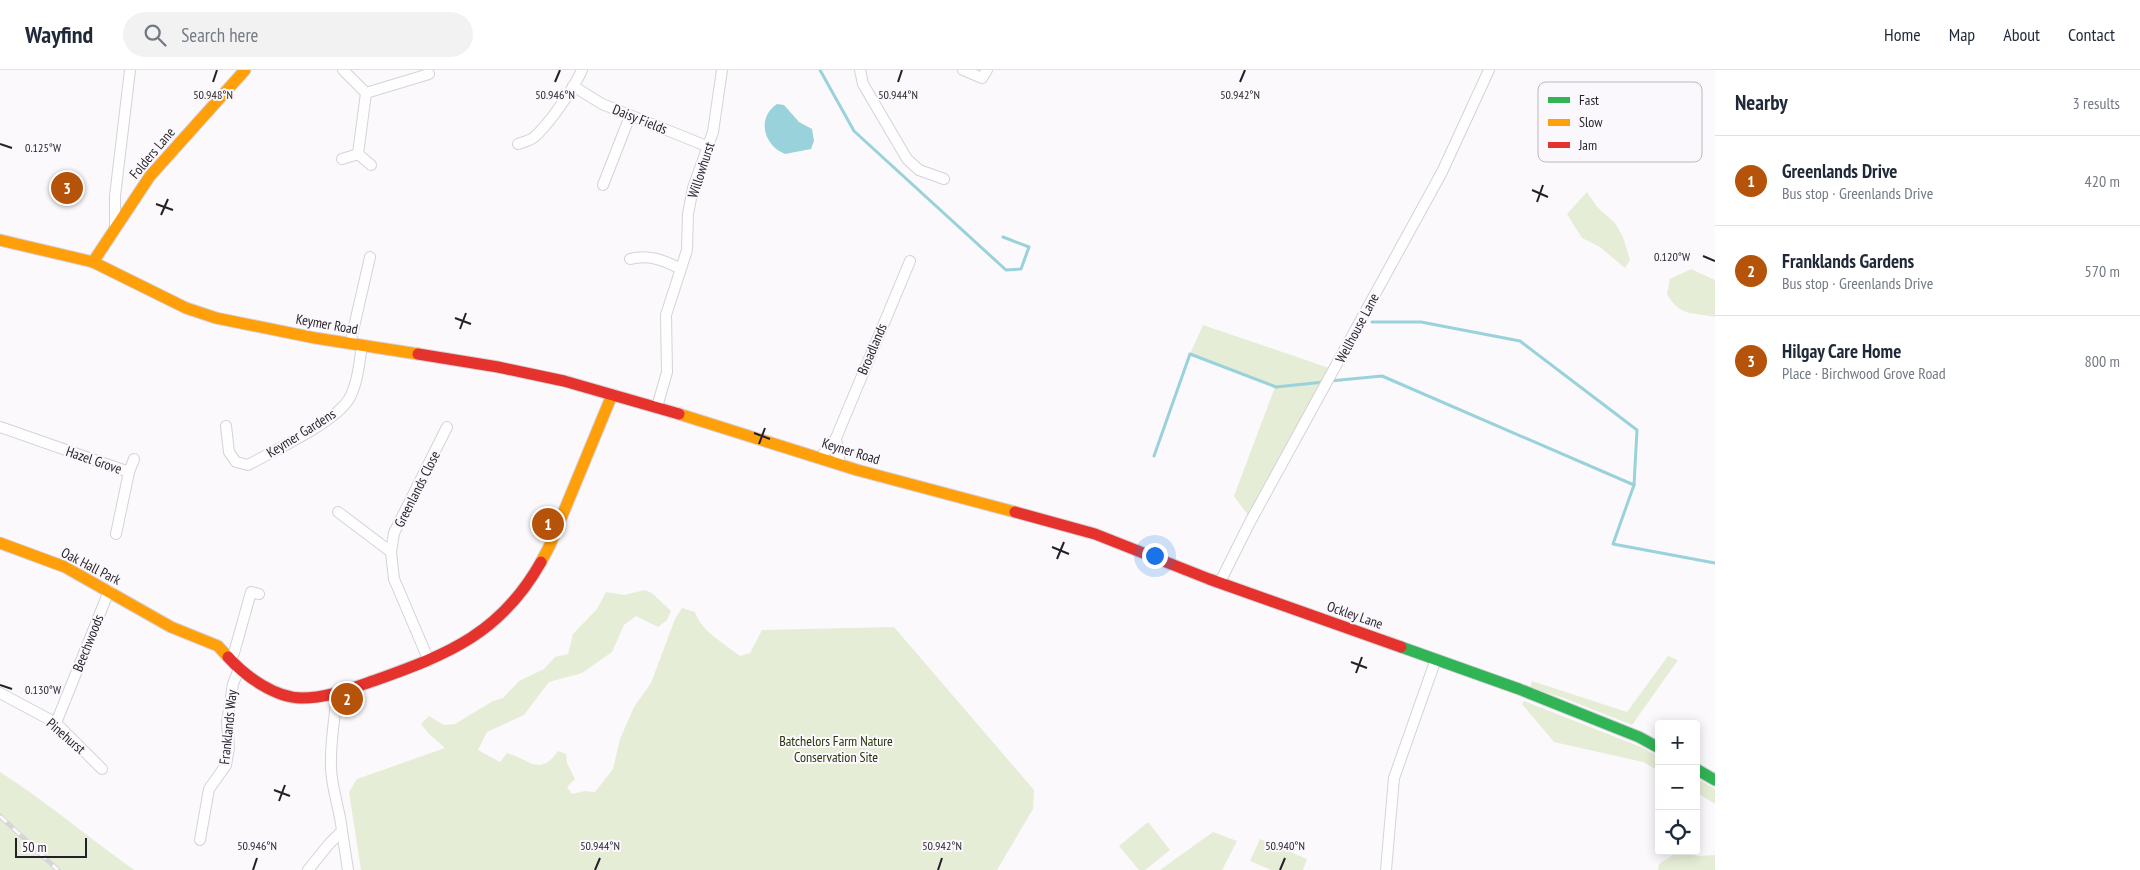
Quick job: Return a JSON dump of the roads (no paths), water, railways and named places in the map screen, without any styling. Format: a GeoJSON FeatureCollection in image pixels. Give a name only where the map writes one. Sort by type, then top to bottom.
{"type":"FeatureCollection","features":[{"type":"Feature","properties":{"kind":"street"},"geometry":{"type":"LineString","coordinates":[[116,226],[115,196],[130,70]]}},
{"type":"Feature","properties":{"kind":"street","name":"Folders Lane"},"geometry":{"type":"LineString","coordinates":[[93,262],[150,176],[245,70]]}},
{"type":"Feature","properties":{"kind":"street"},"geometry":{"type":"LineString","coordinates":[[342,70],[366,92]]}},
{"type":"Feature","properties":{"kind":"street"},"geometry":{"type":"LineString","coordinates":[[518,144],[532,139],[573,86],[582,70]]}},
{"type":"Feature","properties":{"kind":"street","name":"Willowhurst"},"geometry":{"type":"LineString","coordinates":[[658,407],[667,372],[666,315],[679,268],[687,250],[688,214],[693,188],[709,146],[722,70]]}},
{"type":"Feature","properties":{"kind":"street"},"geometry":{"type":"LineString","coordinates":[[860,70],[863,84],[907,159],[919,170],[944,179]]}},
{"type":"Feature","properties":{"kind":"street"},"geometry":{"type":"LineString","coordinates":[[963,70],[982,78],[988,70]]}},
{"type":"Feature","properties":{"kind":"street","name":"Wellhouse Lane"},"geometry":{"type":"LineString","coordinates":[[1220,582],[1250,522],[1442,172],[1489,70]]}},
{"type":"Feature","properties":{"kind":"street"},"geometry":{"type":"LineString","coordinates":[[366,92],[428,74]]}},
{"type":"Feature","properties":{"kind":"street","name":"Daisy Fields"},"geometry":{"type":"LineString","coordinates":[[573,86],[602,104],[709,146]]}},
{"type":"Feature","properties":{"kind":"street"},"geometry":{"type":"LineString","coordinates":[[358,154],[366,92]]}},
{"type":"Feature","properties":{"kind":"street"},"geometry":{"type":"LineString","coordinates":[[603,185],[630,116]]}},
{"type":"Feature","properties":{"kind":"street"},"geometry":{"type":"LineString","coordinates":[[342,159],[358,154]]}},
{"type":"Feature","properties":{"kind":"street"},"geometry":{"type":"LineString","coordinates":[[358,154],[372,165]]}},
{"type":"Feature","properties":{"kind":"street","name":"Keymer Road"},"geometry":{"type":"LineString","coordinates":[[0,240],[93,262],[186,308],[201,313],[356,345],[498,367],[564,381],[658,407]]}},
{"type":"Feature","properties":{"kind":"street","name":"Keymer Gardens"},"geometry":{"type":"LineString","coordinates":[[226,426],[229,452],[236,462],[248,465],[333,416],[348,399],[355,383],[356,345],[370,257]]}},
{"type":"Feature","properties":{"kind":"street"},"geometry":{"type":"LineString","coordinates":[[630,259],[638,257],[658,258],[679,268]]}},
{"type":"Feature","properties":{"kind":"street","name":"Broadlands"},"geometry":{"type":"LineString","coordinates":[[820,458],[836,438],[910,261]]}},
{"type":"Feature","properties":{"kind":"street"},"geometry":{"type":"LineString","coordinates":[[259,594],[251,592],[231,657],[239,669],[278,693],[302,698],[337,693],[428,661],[467,641],[491,625],[531,579],[550,545],[612,394]]}},
{"type":"Feature","properties":{"kind":"street","name":"Keyner Road"},"geometry":{"type":"LineString","coordinates":[[658,407],[840,464],[1039,518]]}},
{"type":"Feature","properties":{"kind":"street","name":"Hazel Grove"},"geometry":{"type":"LineString","coordinates":[[0,427],[129,472],[116,534]]}},
{"type":"Feature","properties":{"kind":"street","name":"Greenlands Close"},"geometry":{"type":"LineString","coordinates":[[428,661],[394,579],[391,552],[394,533],[447,427]]}},
{"type":"Feature","properties":{"kind":"street"},"geometry":{"type":"LineString","coordinates":[[836,438],[840,464]]}},
{"type":"Feature","properties":{"kind":"street"},"geometry":{"type":"LineString","coordinates":[[129,472],[134,459]]}},
{"type":"Feature","properties":{"kind":"street"},"geometry":{"type":"LineString","coordinates":[[338,512],[391,552]]}},
{"type":"Feature","properties":{"kind":"street","name":"Ockley Lane"},"geometry":{"type":"LineString","coordinates":[[1039,518],[1096,534],[1220,582],[1436,659],[1639,737],[1655,746]]}},
{"type":"Feature","properties":{"kind":"street","name":"Oak Hall Park"},"geometry":{"type":"LineString","coordinates":[[0,543],[65,567],[167,626],[218,646],[231,657]]}},
{"type":"Feature","properties":{"kind":"street","name":"Beechwoods"},"geometry":{"type":"LineString","coordinates":[[56,723],[109,591]]}},
{"type":"Feature","properties":{"kind":"street"},"geometry":{"type":"LineString","coordinates":[[1386,870],[1394,778],[1436,659]]}},
{"type":"Feature","properties":{"kind":"street","name":"Franklands Way"},"geometry":{"type":"LineString","coordinates":[[200,840],[209,789],[226,765],[228,748],[227,722],[233,684],[239,669]]}},
{"type":"Feature","properties":{"kind":"street","name":"Pinehurst"},"geometry":{"type":"LineString","coordinates":[[0,693],[56,723],[102,769]]}},
{"type":"Feature","properties":{"kind":"street"},"geometry":{"type":"LineString","coordinates":[[337,693],[330,765],[332,784],[341,812],[348,870]]}},
{"type":"Feature","properties":{"kind":"street"},"geometry":{"type":"LineString","coordinates":[[1700,771],[1715,780]]}},
{"type":"Feature","properties":{"kind":"street"},"geometry":{"type":"LineString","coordinates":[[308,870],[342,831]]}},
{"type":"Feature","properties":{"kind":"water"},"geometry":{"type":"Polygon","coordinates":[[[777,104],[784,105],[799,122],[812,129],[814,141],[811,149],[785,154],[772,145],[765,131],[765,124],[770,110],[777,104]]]}},
{"type":"Feature","properties":{"kind":"waterway"},"geometry":{"type":"LineString","coordinates":[[820,70],[854,131],[1006,270],[1021,269],[1029,247],[1003,237]]}},
{"type":"Feature","properties":{"kind":"waterway"},"geometry":{"type":"LineString","coordinates":[[1372,322],[1421,322],[1520,341],[1637,430],[1634,485],[1613,544],[1715,563]]}},
{"type":"Feature","properties":{"kind":"waterway"},"geometry":{"type":"LineString","coordinates":[[1154,456],[1190,354],[1276,387],[1324,382]]}},
{"type":"Feature","properties":{"kind":"waterway"},"geometry":{"type":"LineString","coordinates":[[1330,381],[1382,376],[1634,485]]}},
{"type":"Feature","properties":{"kind":"railway"},"geometry":{"type":"LineString","coordinates":[[0,816],[58,870]]}},
{"type":"Feature","properties":{"kind":"place","name":"Hilgay Care Home"},"geometry":{"type":"Point","coordinates":[67,188]}},
{"type":"Feature","properties":{"kind":"place","name":"Greenlands Drive"},"geometry":{"type":"Point","coordinates":[548,524]}},
{"type":"Feature","properties":{"kind":"place","name":"Franklands Gardens"},"geometry":{"type":"Point","coordinates":[347,699]}},
{"type":"Feature","properties":{"kind":"park label","name":"Batchelors Farm Nature Conservation Site"},"geometry":{"type":"Point","coordinates":[836,750]}}]}
